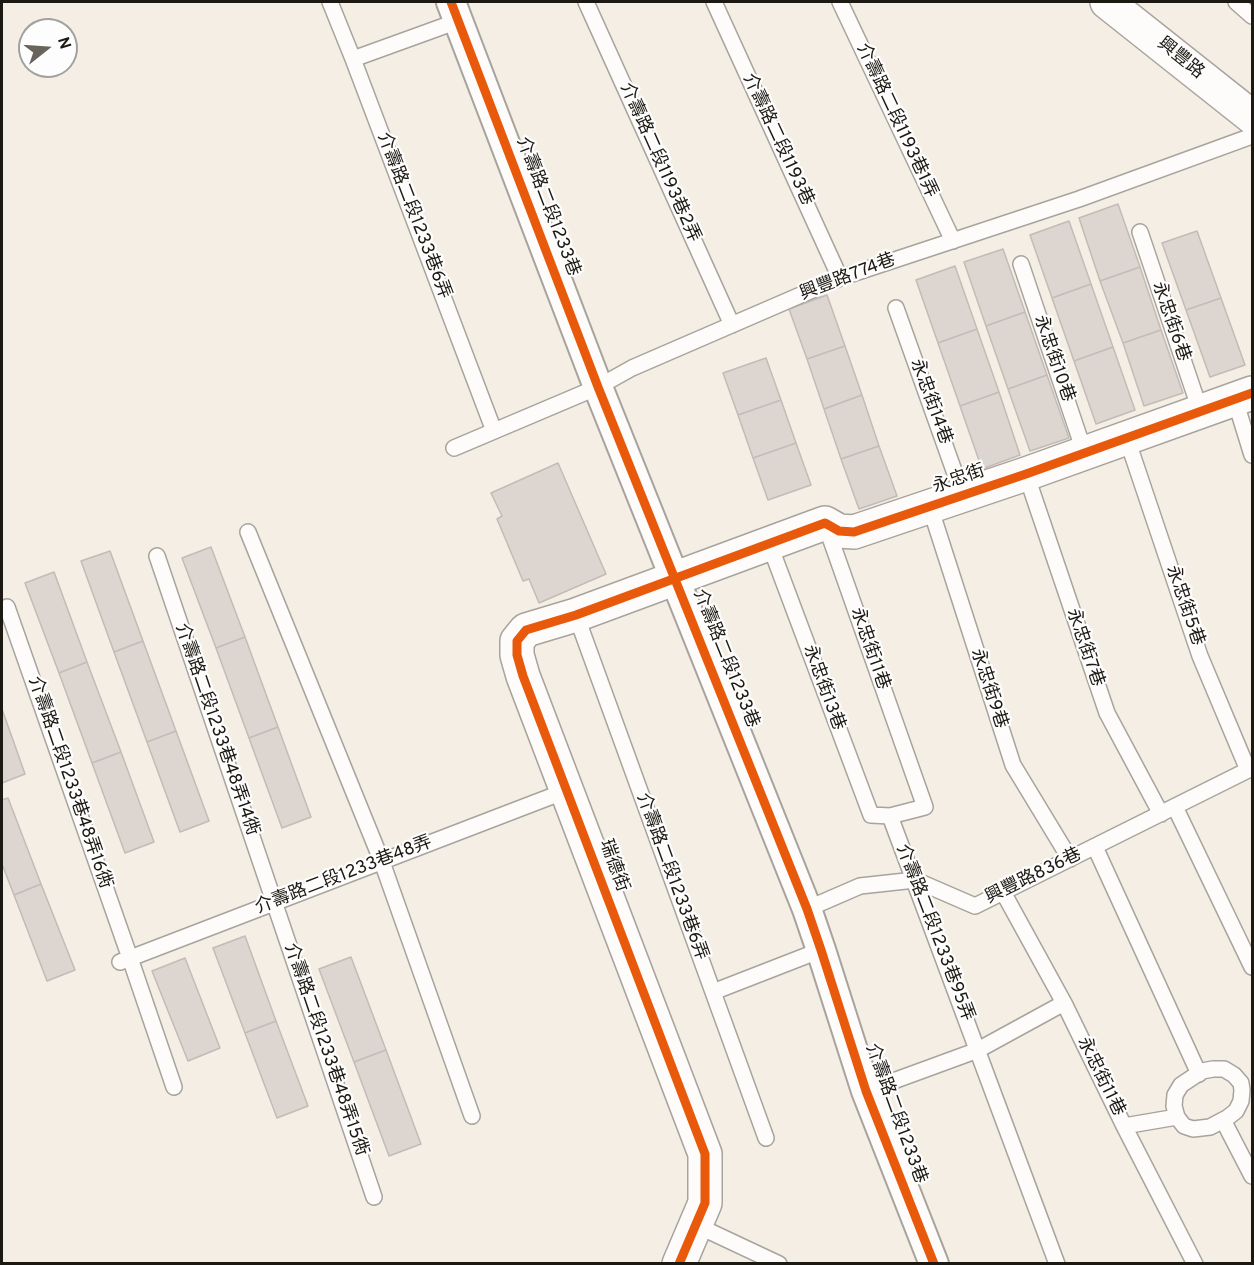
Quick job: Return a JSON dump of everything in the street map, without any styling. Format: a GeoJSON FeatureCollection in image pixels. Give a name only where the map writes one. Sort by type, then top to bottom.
{"type":"FeatureCollection","features":[{"type":"Feature","properties":{"kind":"street","name":"興豐路"},"geometry":{"type":"LineString","coordinates":[[1107,2],[1252,117]]}},
{"type":"Feature","properties":{"kind":"street","name":"介壽路二段1233巷"},"geometry":{"type":"LineString","coordinates":[[455,11],[598,387],[807,909],[866,1091],[934,1263]]}},
{"type":"Feature","properties":{"kind":"street","name":"永忠街"},"geometry":{"type":"LineString","coordinates":[[825,524],[838,531],[854,532],[1085,454],[1244,397]]}},
{"type":"Feature","properties":{"kind":"street"},"geometry":{"type":"LineString","coordinates":[[675,578],[825,524]]}},
{"type":"Feature","properties":{"kind":"street","name":"瑞德街"},"geometry":{"type":"LineString","coordinates":[[675,578],[576,615],[526,630],[517,641],[517,655],[705,1154],[705,1203],[679,1263]]}},
{"type":"Feature","properties":{"kind":"lane","name":"介壽路二段1233巷6弄"},"geometry":{"type":"LineString","coordinates":[[330,2],[494,431]]}},
{"type":"Feature","properties":{"kind":"lane","name":"介壽路二段1193巷2弄"},"geometry":{"type":"LineString","coordinates":[[586,2],[732,325]]}},
{"type":"Feature","properties":{"kind":"lane","name":"介壽路二段1193巷"},"geometry":{"type":"LineString","coordinates":[[714,2],[840,278]]}},
{"type":"Feature","properties":{"kind":"lane","name":"介壽路二段1193巷1弄"},"geometry":{"type":"LineString","coordinates":[[840,2],[953,241]]}},
{"type":"Feature","properties":{"kind":"lane"},"geometry":{"type":"LineString","coordinates":[[1236,2],[1252,16]]}},
{"type":"Feature","properties":{"kind":"lane"},"geometry":{"type":"LineString","coordinates":[[353,59],[455,11]]}},
{"type":"Feature","properties":{"kind":"lane","name":"興豐路774巷"},"geometry":{"type":"LineString","coordinates":[[454,448],[598,387],[632,368],[840,278],[1079,199],[1252,136]]}},
{"type":"Feature","properties":{"kind":"lane","name":"永忠街6巷"},"geometry":{"type":"LineString","coordinates":[[1140,232],[1201,412]]}},
{"type":"Feature","properties":{"kind":"lane","name":"永忠街10巷"},"geometry":{"type":"LineString","coordinates":[[1021,264],[1085,454]]}},
{"type":"Feature","properties":{"kind":"lane","name":"永忠街14巷"},"geometry":{"type":"LineString","coordinates":[[896,308],[963,496]]}},
{"type":"Feature","properties":{"kind":"lane"},"geometry":{"type":"LineString","coordinates":[[1244,397],[1252,455]]}},
{"type":"Feature","properties":{"kind":"lane","name":"永忠街5巷"},"geometry":{"type":"LineString","coordinates":[[1127,439],[1200,656],[1250,769]]}},
{"type":"Feature","properties":{"kind":"lane","name":"永忠街7巷"},"geometry":{"type":"LineString","coordinates":[[1026,474],[1107,713],[1161,814]]}},
{"type":"Feature","properties":{"kind":"lane","name":"永忠街9巷"},"geometry":{"type":"LineString","coordinates":[[930,507],[1012,765],[1070,859]]}},
{"type":"Feature","properties":{"kind":"lane","name":"永忠街11巷"},"geometry":{"type":"LineString","coordinates":[[825,524],[925,807],[890,816]]}},
{"type":"Feature","properties":{"kind":"lane"},"geometry":{"type":"LineString","coordinates":[[248,532],[382,861],[472,1116]]}},
{"type":"Feature","properties":{"kind":"lane","name":"永忠街13巷"},"geometry":{"type":"LineString","coordinates":[[769,543],[871,815],[890,816]]}},
{"type":"Feature","properties":{"kind":"lane","name":"介壽路二段1233巷48弄14衖"},"geometry":{"type":"LineString","coordinates":[[157,556],[276,903]]}},
{"type":"Feature","properties":{"kind":"lane","name":"介壽路二段1233巷48弄16衖"},"geometry":{"type":"LineString","coordinates":[[7,607],[125,960],[174,1087]]}},
{"type":"Feature","properties":{"kind":"lane","name":"介壽路二段1233巷6弄"},"geometry":{"type":"LineString","coordinates":[[576,615],[766,1138]]}},
{"type":"Feature","properties":{"kind":"lane","name":"興豐路836巷"},"geometry":{"type":"LineString","coordinates":[[807,909],[860,886],[915,880],[975,906],[1250,769]]}},
{"type":"Feature","properties":{"kind":"lane","name":"介壽路二段1233巷48弄"},"geometry":{"type":"LineString","coordinates":[[125,960],[568,790]]}},
{"type":"Feature","properties":{"kind":"lane"},"geometry":{"type":"LineString","coordinates":[[1175,807],[1252,967]]}},
{"type":"Feature","properties":{"kind":"lane","name":"介壽路二段1233巷95弄"},"geometry":{"type":"LineString","coordinates":[[890,816],[1057,1263]]}},
{"type":"Feature","properties":{"kind":"lane"},"geometry":{"type":"LineString","coordinates":[[1095,847],[1199,1074]]}},
{"type":"Feature","properties":{"kind":"lane","name":"永忠街11巷"},"geometry":{"type":"LineString","coordinates":[[1003,892],[1064,1003],[1195,1263]]}},
{"type":"Feature","properties":{"kind":"lane","name":"介壽路二段1233巷48弄15衖"},"geometry":{"type":"LineString","coordinates":[[276,903],[374,1197]]}},
{"type":"Feature","properties":{"kind":"lane"},"geometry":{"type":"LineString","coordinates":[[713,992],[821,950]]}},
{"type":"Feature","properties":{"kind":"lane"},"geometry":{"type":"LineString","coordinates":[[866,1091],[978,1050],[1064,1003]]}},
{"type":"Feature","properties":{"kind":"lane"},"geometry":{"type":"LineString","coordinates":[[1213,1068],[1224,1070],[1247,1081],[1236,1111],[1210,1127],[1193,1129],[1184,1126],[1177,1117],[1174,1106],[1175,1095],[1180,1086],[1199,1074],[1213,1068]]}},
{"type":"Feature","properties":{"kind":"lane"},"geometry":{"type":"LineString","coordinates":[[1124,1126],[1177,1117]]}},
{"type":"Feature","properties":{"kind":"lane"},"geometry":{"type":"LineString","coordinates":[[1223,1120],[1252,1176]]}},
{"type":"Feature","properties":{"kind":"lane"},"geometry":{"type":"LineString","coordinates":[[696,1225],[779,1263]]}},
{"type":"Feature","properties":{"kind":"building"},"geometry":{"type":"Polygon","coordinates":[[[1118,204],[1140,267],[1100,281],[1079,218],[1118,204]]]}},
{"type":"Feature","properties":{"kind":"building"},"geometry":{"type":"Polygon","coordinates":[[[1069,221],[1091,284],[1052,298],[1030,235],[1069,221]]]}},
{"type":"Feature","properties":{"kind":"building"},"geometry":{"type":"Polygon","coordinates":[[[1197,231],[1221,298],[1186,310],[1162,243],[1197,231]]]}},
{"type":"Feature","properties":{"kind":"building"},"geometry":{"type":"Polygon","coordinates":[[[1003,249],[1025,312],[986,326],[964,262],[1003,249]]]}},
{"type":"Feature","properties":{"kind":"building"},"geometry":{"type":"Polygon","coordinates":[[[955,266],[977,329],[938,343],[916,280],[955,266]]]}},
{"type":"Feature","properties":{"kind":"building"},"geometry":{"type":"Polygon","coordinates":[[[1140,267],[1161,330],[1123,343],[1100,281],[1140,267]]]}},
{"type":"Feature","properties":{"kind":"building"},"geometry":{"type":"Polygon","coordinates":[[[1091,284],[1113,347],[1074,361],[1052,298],[1091,284]]]}},
{"type":"Feature","properties":{"kind":"building"},"geometry":{"type":"Polygon","coordinates":[[[827,295],[845,346],[807,359],[789,309],[827,295]]]}},
{"type":"Feature","properties":{"kind":"building"},"geometry":{"type":"Polygon","coordinates":[[[1221,298],[1245,365],[1210,377],[1186,310],[1221,298]]]}},
{"type":"Feature","properties":{"kind":"building"},"geometry":{"type":"Polygon","coordinates":[[[1025,312],[1047,375],[1008,389],[986,326],[1025,312]]]}},
{"type":"Feature","properties":{"kind":"building"},"geometry":{"type":"Polygon","coordinates":[[[977,329],[999,392],[960,406],[938,343],[977,329]]]}},
{"type":"Feature","properties":{"kind":"building"},"geometry":{"type":"Polygon","coordinates":[[[1161,330],[1183,393],[1144,406],[1123,343],[1161,330]]]}},
{"type":"Feature","properties":{"kind":"building"},"geometry":{"type":"Polygon","coordinates":[[[845,346],[862,395],[824,409],[807,359],[845,346]]]}},
{"type":"Feature","properties":{"kind":"building"},"geometry":{"type":"Polygon","coordinates":[[[1113,347],[1135,410],[1096,424],[1074,361],[1113,347]]]}},
{"type":"Feature","properties":{"kind":"building"},"geometry":{"type":"Polygon","coordinates":[[[766,358],[781,400],[738,415],[723,373],[766,358]]]}},
{"type":"Feature","properties":{"kind":"building"},"geometry":{"type":"Polygon","coordinates":[[[1047,375],[1069,438],[1030,451],[1008,389],[1047,375]]]}},
{"type":"Feature","properties":{"kind":"building"},"geometry":{"type":"Polygon","coordinates":[[[999,392],[1020,455],[982,469],[960,406],[999,392]]]}},
{"type":"Feature","properties":{"kind":"building"},"geometry":{"type":"Polygon","coordinates":[[[862,395],[879,446],[841,459],[824,409],[862,395]]]}},
{"type":"Feature","properties":{"kind":"building"},"geometry":{"type":"Polygon","coordinates":[[[781,400],[796,443],[753,458],[738,415],[781,400]]]}},
{"type":"Feature","properties":{"kind":"building"},"geometry":{"type":"Polygon","coordinates":[[[796,443],[811,485],[768,500],[753,458],[796,443]]]}},
{"type":"Feature","properties":{"kind":"building"},"geometry":{"type":"Polygon","coordinates":[[[879,446],[897,496],[859,509],[841,459],[879,446]]]}},
{"type":"Feature","properties":{"kind":"building"},"geometry":{"type":"Polygon","coordinates":[[[558,463],[606,574],[539,603],[529,579],[523,581],[497,519],[502,516],[491,493],[558,463]]]}},
{"type":"Feature","properties":{"kind":"building"},"geometry":{"type":"Polygon","coordinates":[[[211,547],[245,637],[216,648],[182,558],[211,547]]]}},
{"type":"Feature","properties":{"kind":"building"},"geometry":{"type":"Polygon","coordinates":[[[110,551],[143,641],[114,652],[81,561],[110,551]]]}},
{"type":"Feature","properties":{"kind":"building"},"geometry":{"type":"Polygon","coordinates":[[[54,572],[87,662],[59,673],[25,583],[54,572]]]}},
{"type":"Feature","properties":{"kind":"building"},"geometry":{"type":"Polygon","coordinates":[[[245,637],[278,727],[249,738],[216,648],[245,637]]]}},
{"type":"Feature","properties":{"kind":"building"},"geometry":{"type":"Polygon","coordinates":[[[143,641],[176,731],[147,742],[114,652],[143,641]]]}},
{"type":"Feature","properties":{"kind":"building"},"geometry":{"type":"Polygon","coordinates":[[[87,662],[121,752],[92,763],[59,673],[87,662]]]}},
{"type":"Feature","properties":{"kind":"building"},"geometry":{"type":"Polygon","coordinates":[[[2,709],[25,774],[2,783],[2,709]]]}},
{"type":"Feature","properties":{"kind":"building"},"geometry":{"type":"Polygon","coordinates":[[[278,727],[311,817],[282,828],[249,738],[278,727]]]}},
{"type":"Feature","properties":{"kind":"building"},"geometry":{"type":"Polygon","coordinates":[[[176,731],[209,821],[180,832],[147,742],[176,731]]]}},
{"type":"Feature","properties":{"kind":"building"},"geometry":{"type":"Polygon","coordinates":[[[121,752],[154,842],[125,853],[92,763],[121,752]]]}},
{"type":"Feature","properties":{"kind":"building"},"geometry":{"type":"Polygon","coordinates":[[[8,798],[41,884],[14,895],[2,864],[2,800],[8,798]]]}},
{"type":"Feature","properties":{"kind":"building"},"geometry":{"type":"Polygon","coordinates":[[[41,884],[75,970],[47,981],[14,895],[41,884]]]}},
{"type":"Feature","properties":{"kind":"building"},"geometry":{"type":"Polygon","coordinates":[[[245,936],[276,1021],[245,1033],[213,948],[245,936]]]}},
{"type":"Feature","properties":{"kind":"building"},"geometry":{"type":"Polygon","coordinates":[[[351,957],[386,1050],[354,1062],[319,969],[351,957]]]}},
{"type":"Feature","properties":{"kind":"building"},"geometry":{"type":"Polygon","coordinates":[[[185,958],[220,1048],[188,1061],[152,971],[185,958]]]}},
{"type":"Feature","properties":{"kind":"building"},"geometry":{"type":"Polygon","coordinates":[[[276,1021],[308,1106],[277,1118],[245,1033],[276,1021]]]}},
{"type":"Feature","properties":{"kind":"building"},"geometry":{"type":"Polygon","coordinates":[[[386,1050],[421,1144],[389,1156],[354,1062],[386,1050]]]}},
{"type":"Feature","properties":{"kind":"cycle path"},"geometry":{"type":"LineString","coordinates":[[451,2],[598,387],[807,909],[866,1091],[934,1264]]}},
{"type":"Feature","properties":{"kind":"cycle path"},"geometry":{"type":"LineString","coordinates":[[679,1264],[705,1203],[705,1154],[523,676],[517,655],[517,641],[526,630],[576,615],[825,523],[839,531],[854,532],[1026,474],[1252,393]]}}]}
